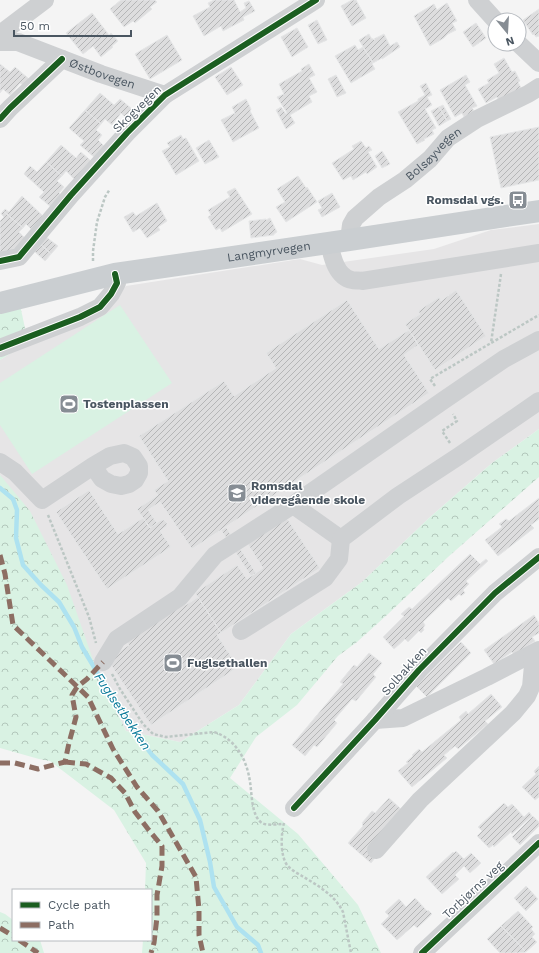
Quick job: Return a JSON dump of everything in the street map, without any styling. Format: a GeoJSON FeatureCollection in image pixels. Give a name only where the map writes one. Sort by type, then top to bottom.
{"type":"FeatureCollection","features":[{"type":"Feature","properties":{"kind":"main road","name":"Langmyrvegen"},"geometry":{"type":"LineString","coordinates":[[0,302],[116,274],[339,242],[539,210]]}},
{"type":"Feature","properties":{"kind":"street"},"geometry":{"type":"LineString","coordinates":[[0,34],[45,0]]}},
{"type":"Feature","properties":{"kind":"street","name":"Skogvegen"},"geometry":{"type":"LineString","coordinates":[[0,261],[19,257],[71,195],[127,133],[165,95],[316,0]]}},
{"type":"Feature","properties":{"kind":"street"},"geometry":{"type":"LineString","coordinates":[[477,0],[488,12]]}},
{"type":"Feature","properties":{"kind":"street","name":"Østbovegen"},"geometry":{"type":"LineString","coordinates":[[0,42],[18,42],[101,74],[165,95]]}},
{"type":"Feature","properties":{"kind":"street"},"geometry":{"type":"LineString","coordinates":[[527,52],[539,63]]}},
{"type":"Feature","properties":{"kind":"street","name":"Østbovegen"},"geometry":{"type":"LineString","coordinates":[[0,119],[62,58]]}},
{"type":"Feature","properties":{"kind":"street","name":"Bolsøyvegen"},"geometry":{"type":"LineString","coordinates":[[339,242],[355,218],[378,197],[405,180],[430,159],[448,138],[477,119],[539,87]]}},
{"type":"Feature","properties":{"kind":"street"},"geometry":{"type":"LineString","coordinates":[[339,242],[332,258],[338,269],[343,276],[351,280],[362,281],[539,254]]}},
{"type":"Feature","properties":{"kind":"street"},"geometry":{"type":"LineString","coordinates":[[0,348],[80,317],[100,307],[111,294],[116,283],[116,274]]}},
{"type":"Feature","properties":{"kind":"street"},"geometry":{"type":"LineString","coordinates":[[103,662],[117,639],[180,597],[215,555],[293,505],[504,359],[539,340]]}},
{"type":"Feature","properties":{"kind":"street"},"geometry":{"type":"LineString","coordinates":[[241,631],[325,578],[339,559],[341,539],[398,496],[539,401]]}},
{"type":"Feature","properties":{"kind":"street"},"geometry":{"type":"LineString","coordinates":[[0,462],[15,472],[42,500],[93,466]]}},
{"type":"Feature","properties":{"kind":"street"},"geometry":{"type":"LineString","coordinates":[[293,505],[341,539]]}},
{"type":"Feature","properties":{"kind":"street","name":"Solbakken"},"geometry":{"type":"LineString","coordinates":[[294,808],[375,720],[418,670],[495,593],[539,557]]}},
{"type":"Feature","properties":{"kind":"street"},"geometry":{"type":"LineString","coordinates":[[375,720],[403,718],[536,652]]}},
{"type":"Feature","properties":{"kind":"street"},"geometry":{"type":"LineString","coordinates":[[376,850],[420,800],[513,713],[527,696],[531,687],[536,652]]}},
{"type":"Feature","properties":{"kind":"street","name":"Torbjørns veg"},"geometry":{"type":"LineString","coordinates":[[422,953],[539,842]]}},
{"type":"Feature","properties":{"kind":"path"},"geometry":{"type":"LineString","coordinates":[[93,262],[97,222],[105,197],[110,189]]}},
{"type":"Feature","properties":{"kind":"path"},"geometry":{"type":"LineString","coordinates":[[501,274],[491,343],[539,315]]}},
{"type":"Feature","properties":{"kind":"path"},"geometry":{"type":"LineString","coordinates":[[442,431],[457,421],[450,409]]}},
{"type":"Feature","properties":{"kind":"path"},"geometry":{"type":"LineString","coordinates":[[42,500],[84,603],[94,640],[103,662],[106,664],[120,689],[143,724],[153,734],[166,737],[214,732],[221,734],[231,741],[246,764],[253,805],[260,822],[268,825],[283,824]]}},
{"type":"Feature","properties":{"kind":"path"},"geometry":{"type":"LineString","coordinates":[[294,808],[283,824],[282,849],[284,861],[294,871],[316,884],[333,898],[341,907],[351,953]]}},
{"type":"Feature","properties":{"kind":"shaded area","name":"Romsdal videregående skole"},"geometry":{"type":"Polygon","coordinates":[[[539,224],[539,429],[492,463],[429,518],[362,582],[291,634],[239,705],[180,742],[126,731],[0,475],[0,360],[28,342],[109,307],[126,286],[300,259],[322,265],[434,249],[491,230],[539,224]]]}},
{"type":"Feature","properties":{"kind":"green space"},"geometry":{"type":"Polygon","coordinates":[[[20,305],[28,342],[0,360],[0,308],[20,305]]]}},
{"type":"Feature","properties":{"kind":"green space","name":"Tostenplassen"},"geometry":{"type":"Polygon","coordinates":[[[120,305],[172,383],[32,474],[0,425],[0,383],[120,305]]]}},
{"type":"Feature","properties":{"kind":"green space"},"geometry":{"type":"Polygon","coordinates":[[[539,429],[539,477],[448,557],[357,642],[338,656],[297,705],[256,737],[230,778],[298,834],[358,905],[381,953],[142,953],[143,941],[152,941],[152,889],[145,889],[146,863],[114,810],[50,761],[0,748],[0,475],[30,511],[67,585],[97,671],[126,731],[180,742],[239,705],[291,634],[362,582],[429,518],[492,463],[539,429]]]}},
{"type":"Feature","properties":{"kind":"green space"},"geometry":{"type":"Polygon","coordinates":[[[0,912],[12,919],[12,941],[40,941],[44,953],[0,953],[0,912]]]}},
{"type":"Feature","properties":{"kind":"building"},"geometry":{"type":"Polygon","coordinates":[[[121,0],[155,0],[157,2],[150,7],[152,9],[135,23],[133,21],[124,27],[110,9],[121,0]]]}},
{"type":"Feature","properties":{"kind":"building"},"geometry":{"type":"Polygon","coordinates":[[[214,0],[234,0],[240,12],[246,8],[244,3],[249,1],[255,11],[243,17],[244,20],[223,31],[221,26],[204,36],[193,16],[210,7],[208,3],[214,0]]]}},
{"type":"Feature","properties":{"kind":"building"},"geometry":{"type":"Polygon","coordinates":[[[352,0],[356,0],[366,18],[352,26],[341,6],[352,0]]]}},
{"type":"Feature","properties":{"kind":"building"},"geometry":{"type":"Polygon","coordinates":[[[447,3],[457,21],[452,23],[456,30],[430,46],[414,16],[434,4],[437,10],[447,3]]]}},
{"type":"Feature","properties":{"kind":"building"},"geometry":{"type":"Polygon","coordinates":[[[539,9],[539,36],[536,37],[534,34],[533,35],[527,26],[527,17],[539,9]]]}},
{"type":"Feature","properties":{"kind":"building"},"geometry":{"type":"Polygon","coordinates":[[[92,13],[109,35],[111,33],[118,41],[101,57],[93,46],[83,54],[66,33],[92,13]]]}},
{"type":"Feature","properties":{"kind":"building"},"geometry":{"type":"Polygon","coordinates":[[[317,20],[327,40],[318,44],[308,25],[317,20]]]}},
{"type":"Feature","properties":{"kind":"building"},"geometry":{"type":"Polygon","coordinates":[[[476,23],[486,38],[473,47],[463,32],[476,23]]]}},
{"type":"Feature","properties":{"kind":"building"},"geometry":{"type":"Polygon","coordinates":[[[297,28],[308,47],[292,57],[281,37],[297,28]]]}},
{"type":"Feature","properties":{"kind":"building"},"geometry":{"type":"Polygon","coordinates":[[[369,34],[371,38],[375,40],[374,39],[384,34],[390,46],[397,42],[400,47],[373,63],[359,40],[369,34]]]}},
{"type":"Feature","properties":{"kind":"building"},"geometry":{"type":"Polygon","coordinates":[[[167,35],[182,60],[150,79],[135,54],[167,35]]]}},
{"type":"Feature","properties":{"kind":"building"},"geometry":{"type":"Polygon","coordinates":[[[355,45],[358,50],[363,47],[375,69],[351,83],[335,56],[355,45]]]}},
{"type":"Feature","properties":{"kind":"building"},"geometry":{"type":"Polygon","coordinates":[[[504,58],[512,72],[515,71],[520,81],[518,82],[521,88],[499,101],[497,97],[486,103],[478,89],[489,83],[487,80],[499,73],[494,64],[504,58]]]}},
{"type":"Feature","properties":{"kind":"building"},"geometry":{"type":"Polygon","coordinates":[[[0,64],[10,72],[15,67],[29,79],[23,85],[20,83],[10,95],[3,89],[0,93],[0,64]]]}},
{"type":"Feature","properties":{"kind":"building"},"geometry":{"type":"Polygon","coordinates":[[[309,64],[315,75],[309,78],[317,92],[309,96],[312,102],[290,115],[295,123],[286,129],[276,110],[281,107],[286,114],[287,113],[277,97],[284,94],[279,84],[302,71],[301,69],[309,64]]]}},
{"type":"Feature","properties":{"kind":"building"},"geometry":{"type":"Polygon","coordinates":[[[231,67],[243,85],[227,95],[215,77],[231,67]]]}},
{"type":"Feature","properties":{"kind":"building"},"geometry":{"type":"Polygon","coordinates":[[[336,75],[346,93],[337,97],[328,79],[336,75]]]}},
{"type":"Feature","properties":{"kind":"building"},"geometry":{"type":"Polygon","coordinates":[[[466,75],[470,82],[465,85],[477,106],[472,108],[474,111],[464,117],[462,113],[455,117],[440,90],[466,75]]]}},
{"type":"Feature","properties":{"kind":"building"},"geometry":{"type":"Polygon","coordinates":[[[426,83],[432,95],[427,97],[432,105],[425,109],[436,128],[432,130],[434,134],[417,144],[398,112],[418,101],[418,99],[425,95],[420,86],[426,83]]]}},
{"type":"Feature","properties":{"kind":"building"},"geometry":{"type":"Polygon","coordinates":[[[100,93],[114,105],[120,99],[132,109],[125,117],[121,113],[112,125],[105,119],[101,124],[85,110],[100,93]]]}},
{"type":"Feature","properties":{"kind":"building"},"geometry":{"type":"Polygon","coordinates":[[[246,99],[251,109],[250,111],[259,128],[233,142],[221,120],[235,113],[232,107],[246,99]]]}},
{"type":"Feature","properties":{"kind":"building"},"geometry":{"type":"Polygon","coordinates":[[[443,105],[451,119],[447,121],[439,107],[443,105]]]}},
{"type":"Feature","properties":{"kind":"building"},"geometry":{"type":"Polygon","coordinates":[[[439,107],[447,121],[439,126],[431,111],[439,107]]]}},
{"type":"Feature","properties":{"kind":"building"},"geometry":{"type":"Polygon","coordinates":[[[85,110],[101,124],[96,130],[102,135],[98,140],[104,146],[94,157],[80,145],[84,141],[69,128],[85,110]]]}},
{"type":"Feature","properties":{"kind":"building"},"geometry":{"type":"Polygon","coordinates":[[[539,127],[539,180],[501,188],[490,137],[539,127]]]}},
{"type":"Feature","properties":{"kind":"building"},"geometry":{"type":"Polygon","coordinates":[[[181,135],[183,139],[186,138],[199,161],[176,175],[162,151],[170,147],[167,143],[181,135]]]}},
{"type":"Feature","properties":{"kind":"building"},"geometry":{"type":"Polygon","coordinates":[[[209,140],[219,157],[205,164],[196,148],[209,140]]]}},
{"type":"Feature","properties":{"kind":"building"},"geometry":{"type":"Polygon","coordinates":[[[361,141],[366,148],[369,146],[372,150],[368,152],[377,167],[367,174],[366,172],[353,180],[351,176],[343,180],[332,163],[354,149],[352,146],[361,141]]]}},
{"type":"Feature","properties":{"kind":"building"},"geometry":{"type":"Polygon","coordinates":[[[61,145],[76,158],[81,152],[91,161],[75,180],[66,171],[62,176],[46,162],[61,145]]]}},
{"type":"Feature","properties":{"kind":"building"},"geometry":{"type":"Polygon","coordinates":[[[382,151],[390,164],[382,168],[375,156],[382,151]]]}},
{"type":"Feature","properties":{"kind":"building"},"geometry":{"type":"Polygon","coordinates":[[[46,162],[62,176],[57,181],[64,187],[59,193],[61,195],[51,207],[39,197],[44,192],[24,174],[30,166],[37,172],[46,162]]]}},
{"type":"Feature","properties":{"kind":"building"},"geometry":{"type":"Polygon","coordinates":[[[298,176],[317,202],[286,222],[276,207],[285,202],[277,189],[298,176]]]}},
{"type":"Feature","properties":{"kind":"building"},"geometry":{"type":"Polygon","coordinates":[[[235,188],[252,214],[222,232],[220,228],[216,230],[208,217],[211,215],[208,210],[230,197],[227,192],[235,188]]]}},
{"type":"Feature","properties":{"kind":"building"},"geometry":{"type":"Polygon","coordinates":[[[332,193],[340,207],[322,217],[318,210],[322,208],[318,201],[332,193]]]}},
{"type":"Feature","properties":{"kind":"building"},"geometry":{"type":"Polygon","coordinates":[[[22,196],[44,217],[32,230],[26,224],[23,228],[3,211],[5,209],[9,212],[22,196]]]}},
{"type":"Feature","properties":{"kind":"building"},"geometry":{"type":"Polygon","coordinates":[[[157,203],[167,221],[158,227],[160,230],[147,238],[140,228],[133,232],[124,217],[133,212],[136,216],[157,203]]]}},
{"type":"Feature","properties":{"kind":"building"},"geometry":{"type":"Polygon","coordinates":[[[3,211],[23,228],[19,232],[25,238],[14,251],[0,253],[0,221],[4,217],[1,214],[3,211]]]}},
{"type":"Feature","properties":{"kind":"building"},"geometry":{"type":"Polygon","coordinates":[[[270,218],[277,232],[274,235],[251,238],[249,221],[266,220],[270,218]]]}},
{"type":"Feature","properties":{"kind":"building"},"geometry":{"type":"Polygon","coordinates":[[[46,237],[58,246],[51,254],[40,244],[46,237]]]}},
{"type":"Feature","properties":{"kind":"building"},"geometry":{"type":"Polygon","coordinates":[[[40,244],[51,254],[45,261],[34,251],[40,244]]]}},
{"type":"Feature","properties":{"kind":"building"},"geometry":{"type":"Polygon","coordinates":[[[456,290],[486,336],[435,370],[405,324],[420,314],[418,311],[439,297],[441,301],[456,290]]]}},
{"type":"Feature","properties":{"kind":"building"},"geometry":{"type":"Polygon","coordinates":[[[347,300],[379,349],[409,330],[418,345],[404,355],[429,393],[192,549],[160,502],[148,510],[157,523],[150,528],[137,509],[158,495],[154,490],[168,481],[139,436],[224,381],[234,396],[276,368],[266,353],[347,300]]]}},
{"type":"Feature","properties":{"kind":"building"},"geometry":{"type":"Polygon","coordinates":[[[89,490],[118,534],[143,518],[150,528],[161,520],[164,520],[167,523],[167,526],[160,531],[171,547],[107,589],[56,512],[89,490]]]}},
{"type":"Feature","properties":{"kind":"building"},"geometry":{"type":"Polygon","coordinates":[[[539,498],[539,519],[531,525],[534,528],[498,556],[485,540],[502,527],[499,524],[506,519],[509,521],[539,498]]]}},
{"type":"Feature","properties":{"kind":"building"},"geometry":{"type":"Polygon","coordinates":[[[286,517],[320,568],[221,633],[195,593],[237,565],[247,579],[263,568],[247,543],[286,517]]]}},
{"type":"Feature","properties":{"kind":"building"},"geometry":{"type":"Polygon","coordinates":[[[226,527],[256,573],[251,576],[221,530],[226,527]]]}},
{"type":"Feature","properties":{"kind":"building"},"geometry":{"type":"Polygon","coordinates":[[[470,554],[480,564],[486,559],[488,561],[466,581],[469,584],[463,590],[465,593],[461,596],[459,594],[451,601],[448,598],[423,622],[425,625],[423,628],[424,630],[421,633],[419,631],[408,642],[405,639],[394,649],[383,637],[404,616],[401,614],[409,607],[412,609],[470,554]]]}},
{"type":"Feature","properties":{"kind":"building","name":"Fuglsethallen"},"geometry":{"type":"Polygon","coordinates":[[[198,597],[221,633],[217,635],[238,667],[151,725],[107,659],[129,645],[124,637],[182,599],[186,605],[198,597]]]}},
{"type":"Feature","properties":{"kind":"building"},"geometry":{"type":"Polygon","coordinates":[[[534,615],[539,623],[539,633],[532,637],[535,641],[514,655],[512,652],[494,664],[484,650],[534,615]]]}},
{"type":"Feature","properties":{"kind":"building"},"geometry":{"type":"Polygon","coordinates":[[[461,642],[471,653],[427,697],[416,686],[461,642]]]}},
{"type":"Feature","properties":{"kind":"building"},"geometry":{"type":"Polygon","coordinates":[[[369,653],[382,663],[373,674],[376,677],[356,701],[352,699],[334,720],[337,723],[317,747],[314,745],[305,756],[292,745],[343,684],[340,682],[354,665],[357,667],[369,653]]]}},
{"type":"Feature","properties":{"kind":"building"},"geometry":{"type":"Polygon","coordinates":[[[491,694],[502,707],[485,721],[488,724],[458,749],[455,746],[444,755],[447,758],[412,787],[398,771],[408,763],[406,762],[419,749],[422,752],[461,720],[459,717],[466,711],[468,714],[491,694]]]}},
{"type":"Feature","properties":{"kind":"building"},"geometry":{"type":"Polygon","coordinates":[[[539,766],[539,797],[535,800],[522,787],[536,774],[534,771],[539,766]]]}},
{"type":"Feature","properties":{"kind":"building"},"geometry":{"type":"Polygon","coordinates":[[[389,798],[404,812],[371,863],[348,843],[363,826],[362,823],[372,811],[375,813],[389,798]]]}},
{"type":"Feature","properties":{"kind":"building"},"geometry":{"type":"Polygon","coordinates":[[[504,803],[508,807],[512,804],[524,817],[529,812],[532,816],[512,834],[511,832],[494,847],[493,845],[489,848],[477,836],[482,831],[478,827],[504,803]]]}},
{"type":"Feature","properties":{"kind":"building"},"geometry":{"type":"Polygon","coordinates":[[[533,816],[539,822],[539,826],[520,845],[512,837],[533,816]]]}},
{"type":"Feature","properties":{"kind":"building"},"geometry":{"type":"Polygon","coordinates":[[[456,851],[464,859],[471,853],[481,863],[470,873],[464,866],[455,875],[459,879],[442,894],[426,877],[453,852],[454,853],[456,851]]]}},
{"type":"Feature","properties":{"kind":"building"},"geometry":{"type":"Polygon","coordinates":[[[526,886],[538,899],[526,911],[514,898],[526,886]]]}},
{"type":"Feature","properties":{"kind":"building"},"geometry":{"type":"Polygon","coordinates":[[[415,898],[427,911],[428,910],[432,914],[417,928],[414,925],[397,940],[381,924],[389,916],[385,912],[399,899],[406,907],[415,898]]]}},
{"type":"Feature","properties":{"kind":"building"},"geometry":{"type":"Polygon","coordinates":[[[518,911],[533,927],[531,929],[535,934],[532,937],[537,942],[526,952],[501,926],[518,911]]]}},
{"type":"Feature","properties":{"kind":"building"},"geometry":{"type":"Polygon","coordinates":[[[501,926],[526,952],[500,953],[487,939],[501,926]]]}},
{"type":"Feature","properties":{"kind":"waterway","name":"Fuglsetbekken"},"geometry":{"type":"LineString","coordinates":[[0,488],[13,499],[17,510],[16,538],[23,565],[59,602],[74,627],[82,647],[125,719],[152,755],[183,784],[200,820],[214,887],[237,927],[258,945],[261,953]]}},
{"type":"Feature","properties":{"kind":"marked path"},"geometry":{"type":"LineString","coordinates":[[0,555],[5,574],[13,625],[88,697],[113,749],[137,787],[158,811],[196,877],[199,910],[199,935],[203,953]]}},
{"type":"Feature","properties":{"kind":"marked path"},"geometry":{"type":"LineString","coordinates":[[0,763],[15,763],[38,769],[65,762],[76,717],[72,695],[77,687],[103,662]]}},
{"type":"Feature","properties":{"kind":"marked path"},"geometry":{"type":"LineString","coordinates":[[65,762],[86,764],[111,778],[125,793],[135,812],[162,846],[162,866],[157,895],[157,917],[154,943],[151,953]]}},
{"type":"Feature","properties":{"kind":"marked path"},"geometry":{"type":"LineString","coordinates":[[0,928],[12,935]]}},
{"type":"Feature","properties":{"kind":"marked path"},"geometry":{"type":"LineString","coordinates":[[20,941],[38,953]]}},
{"type":"Feature","properties":{"kind":"cycle path"},"geometry":{"type":"LineString","coordinates":[[0,261],[19,257],[71,195],[127,133],[165,95],[316,0]]}},
{"type":"Feature","properties":{"kind":"cycle path"},"geometry":{"type":"LineString","coordinates":[[0,119],[62,59]]}},
{"type":"Feature","properties":{"kind":"cycle path"},"geometry":{"type":"LineString","coordinates":[[0,348],[80,317],[100,307],[111,294],[117,283],[115,274]]}},
{"type":"Feature","properties":{"kind":"cycle path"},"geometry":{"type":"LineString","coordinates":[[294,808],[419,670],[495,593],[539,557]]}},
{"type":"Feature","properties":{"kind":"cycle path"},"geometry":{"type":"LineString","coordinates":[[422,953],[539,843]]}},
{"type":"Feature","properties":{"kind":"place","name":"Romsdal vgs."},"geometry":{"type":"Point","coordinates":[518,200]}},
{"type":"Feature","properties":{"kind":"place","name":"Tostenplassen"},"geometry":{"type":"Point","coordinates":[69,404]}},
{"type":"Feature","properties":{"kind":"place","name":"Romsdal videregående skole"},"geometry":{"type":"Point","coordinates":[237,493]}},
{"type":"Feature","properties":{"kind":"place","name":"Fuglsethallen"},"geometry":{"type":"Point","coordinates":[173,663]}}]}
